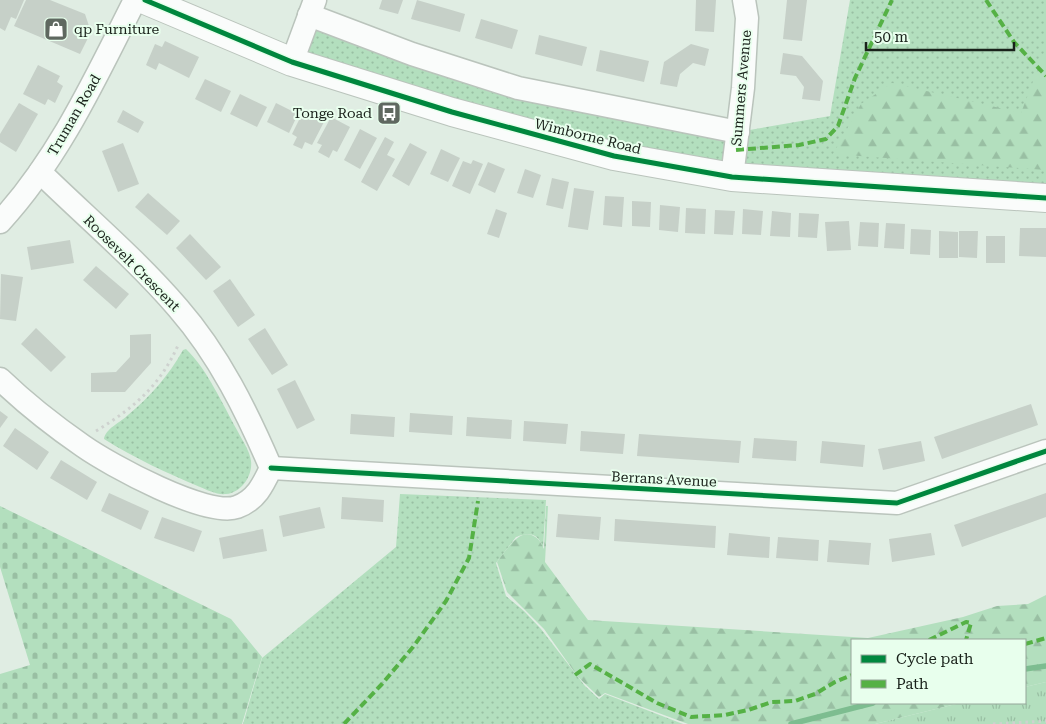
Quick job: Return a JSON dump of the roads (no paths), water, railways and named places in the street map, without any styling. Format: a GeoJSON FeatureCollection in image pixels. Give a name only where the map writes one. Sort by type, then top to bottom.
{"type":"FeatureCollection","features":[{"type":"Feature","properties":{"kind":"main road","name":"Wimborne Road"},"geometry":{"type":"LineString","coordinates":[[145,0],[292,62],[452,112],[614,156],[732,177],[1046,198]]}},
{"type":"Feature","properties":{"kind":"street","name":"Truman Road"},"geometry":{"type":"LineString","coordinates":[[0,222],[40,172],[65,134],[135,0]]}},
{"type":"Feature","properties":{"kind":"street","name":"Summers Avenue"},"geometry":{"type":"LineString","coordinates":[[732,177],[743,88],[747,18],[744,0]]}},
{"type":"Feature","properties":{"kind":"street"},"geometry":{"type":"LineString","coordinates":[[292,62],[312,8],[412,54],[518,88],[738,132]]}},
{"type":"Feature","properties":{"kind":"street","name":"Roosevelt Crescent"},"geometry":{"type":"LineString","coordinates":[[40,172],[134,262],[179,309],[217,361],[235,391],[271,468]]}},
{"type":"Feature","properties":{"kind":"street"},"geometry":{"type":"LineString","coordinates":[[0,379],[33,408],[78,442],[162,489],[210,507],[226,509],[237,507],[255,497],[262,488],[271,468]]}},
{"type":"Feature","properties":{"kind":"street","name":"Berrans Avenue"},"geometry":{"type":"LineString","coordinates":[[271,468],[897,503],[1046,451]]}},
{"type":"Feature","properties":{"kind":"waterway"},"geometry":{"type":"LineString","coordinates":[[1026,669],[1046,666]]}},
{"type":"Feature","properties":{"kind":"waterway"},"geometry":{"type":"LineString","coordinates":[[791,724],[869,704]]}},
{"type":"Feature","properties":{"kind":"place","name":"qp Furniture"},"geometry":{"type":"Point","coordinates":[56,29]}},
{"type":"Feature","properties":{"kind":"place","name":"Tonge Road"},"geometry":{"type":"Point","coordinates":[389,113]}}]}
